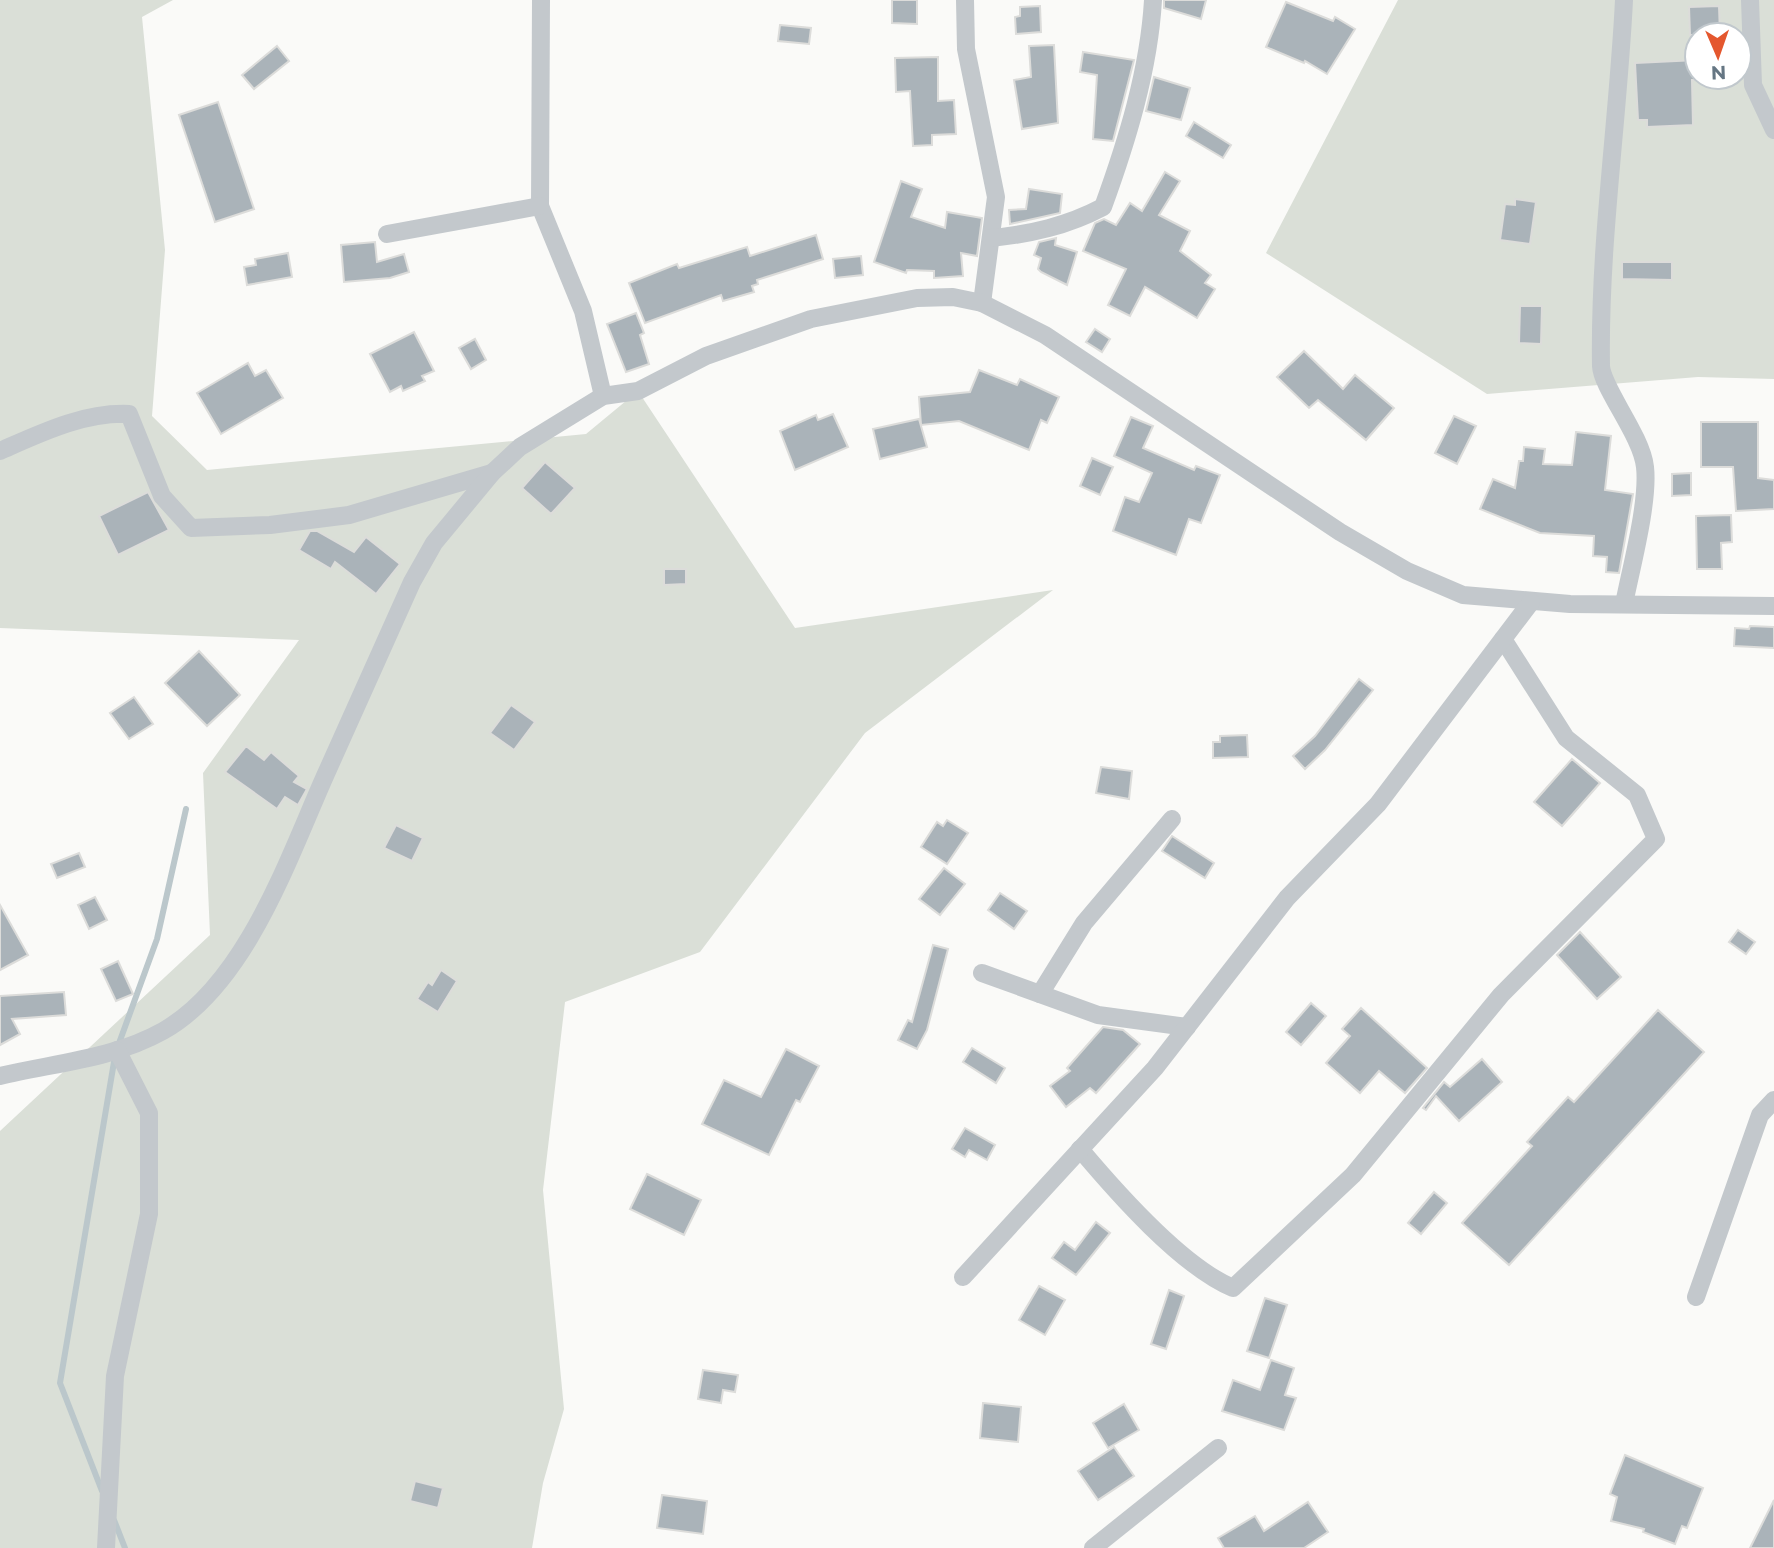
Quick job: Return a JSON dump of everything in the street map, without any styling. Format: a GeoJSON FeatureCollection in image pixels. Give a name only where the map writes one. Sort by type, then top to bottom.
{"type":"FeatureCollection","features":[{"type":"Feature","properties":{"kind":"street"},"geometry":{"type":"LineString","coordinates":[[541,0],[540,206],[583,311],[603,396]]}},
{"type":"Feature","properties":{"kind":"street"},"geometry":{"type":"LineString","coordinates":[[965,0],[965,49],[996,197],[982,303]]}},
{"type":"Feature","properties":{"kind":"street"},"geometry":{"type":"LineString","coordinates":[[991,238],[1031,233],[1075,222],[1103,207],[1119,164],[1138,92],[1151,33],[1153,0]]}},
{"type":"Feature","properties":{"kind":"street"},"geometry":{"type":"LineString","coordinates":[[1624,0],[1604,266],[1601,370],[1632,429],[1645,467],[1641,517],[1624,604]]}},
{"type":"Feature","properties":{"kind":"street"},"geometry":{"type":"LineString","coordinates":[[1750,0],[1753,85],[1774,130]]}},
{"type":"Feature","properties":{"kind":"street"},"geometry":{"type":"LineString","coordinates":[[387,234],[540,206]]}},
{"type":"Feature","properties":{"kind":"street"},"geometry":{"type":"LineString","coordinates":[[0,1076],[66,1064],[117,1050],[163,1031],[195,1008],[220,979],[259,921],[412,582],[441,533],[492,473],[542,432],[603,396],[638,391],[706,356],[811,319],[917,298],[953,297],[982,303],[1045,335],[1340,532],[1407,571],[1463,595],[1531,602],[1774,606]]}},
{"type":"Feature","properties":{"kind":"street"},"geometry":{"type":"LineString","coordinates":[[0,450],[57,426],[112,413],[130,414],[162,496],[191,528],[270,525],[349,516],[492,473]]}},
{"type":"Feature","properties":{"kind":"street"},"geometry":{"type":"LineString","coordinates":[[963,1276],[1154,1068],[1287,898],[1378,804],[1531,602]]}},
{"type":"Feature","properties":{"kind":"street"},"geometry":{"type":"LineString","coordinates":[[1080,1149],[1125,1202],[1214,1280],[1233,1288],[1353,1175],[1501,995],[1656,839],[1637,795],[1566,738],[1503,639]]}},
{"type":"Feature","properties":{"kind":"street"},"geometry":{"type":"LineString","coordinates":[[1040,994],[1084,923],[1172,819]]}},
{"type":"Feature","properties":{"kind":"street"},"geometry":{"type":"LineString","coordinates":[[982,972],[1098,1015],[1186,1027]]}},
{"type":"Feature","properties":{"kind":"street"},"geometry":{"type":"LineString","coordinates":[[106,1548],[114,1376],[149,1214],[149,1113],[117,1050]]}},
{"type":"Feature","properties":{"kind":"street"},"geometry":{"type":"LineString","coordinates":[[1696,1297],[1760,1115],[1774,1100]]}},
{"type":"Feature","properties":{"kind":"street"},"geometry":{"type":"LineString","coordinates":[[1093,1548],[1218,1448]]}},
{"type":"Feature","properties":{"kind":"shaded area"},"geometry":{"type":"Polygon","coordinates":[[[0,0],[173,0],[142,17],[165,250],[152,416],[207,470],[586,434],[638,391],[795,628],[1053,590],[865,733],[700,952],[565,1002],[543,1190],[564,1409],[543,1483],[532,1548],[0,1548],[0,1131],[210,935],[203,773],[299,640],[0,628],[0,0]]]}},
{"type":"Feature","properties":{"kind":"shaded area"},"geometry":{"type":"Polygon","coordinates":[[[1398,0],[1774,0],[1774,379],[1698,377],[1487,394],[1266,253],[1398,0]]]}},
{"type":"Feature","properties":{"kind":"building"},"geometry":{"type":"Polygon","coordinates":[[[892,0],[917,0],[917,24],[892,23],[892,0]]]}},
{"type":"Feature","properties":{"kind":"building"},"geometry":{"type":"Polygon","coordinates":[[[1164,0],[1206,0],[1201,19],[1164,8],[1164,0]]]}},
{"type":"Feature","properties":{"kind":"building"},"geometry":{"type":"Polygon","coordinates":[[[1286,2],[1333,21],[1335,17],[1355,29],[1327,74],[1305,61],[1304,63],[1266,47],[1286,2]]]}},
{"type":"Feature","properties":{"kind":"building"},"geometry":{"type":"Polygon","coordinates":[[[1040,6],[1041,32],[1016,34],[1015,17],[1020,16],[1020,7],[1040,6]]]}},
{"type":"Feature","properties":{"kind":"building"},"geometry":{"type":"Polygon","coordinates":[[[1719,6],[1720,21],[1690,21],[1689,7],[1719,6]]]}},
{"type":"Feature","properties":{"kind":"building"},"geometry":{"type":"Polygon","coordinates":[[[780,25],[811,28],[809,44],[778,41],[780,25]]]}},
{"type":"Feature","properties":{"kind":"building"},"geometry":{"type":"Polygon","coordinates":[[[1054,45],[1058,123],[1022,129],[1014,80],[1031,77],[1029,46],[1054,45]]]}},
{"type":"Feature","properties":{"kind":"building"},"geometry":{"type":"Polygon","coordinates":[[[277,46],[289,61],[254,89],[242,75],[277,46]]]}},
{"type":"Feature","properties":{"kind":"building"},"geometry":{"type":"Polygon","coordinates":[[[1083,52],[1134,60],[1113,141],[1093,139],[1097,75],[1080,72],[1083,52]]]}},
{"type":"Feature","properties":{"kind":"building"},"geometry":{"type":"Polygon","coordinates":[[[938,57],[938,101],[954,100],[956,134],[932,135],[932,145],[913,146],[910,91],[896,92],[895,58],[938,57]]]}},
{"type":"Feature","properties":{"kind":"building"},"geometry":{"type":"Polygon","coordinates":[[[1683,61],[1683,91],[1692,91],[1693,125],[1647,127],[1647,120],[1638,120],[1635,63],[1683,61]]]}},
{"type":"Feature","properties":{"kind":"building"},"geometry":{"type":"Polygon","coordinates":[[[1154,77],[1190,88],[1181,120],[1146,111],[1154,77]]]}},
{"type":"Feature","properties":{"kind":"building"},"geometry":{"type":"Polygon","coordinates":[[[218,102],[254,209],[215,222],[179,115],[218,102]]]}},
{"type":"Feature","properties":{"kind":"building"},"geometry":{"type":"Polygon","coordinates":[[[1194,122],[1231,145],[1223,158],[1186,136],[1194,122]]]}},
{"type":"Feature","properties":{"kind":"building"},"geometry":{"type":"Polygon","coordinates":[[[1165,172],[1180,181],[1159,215],[1190,231],[1180,251],[1211,275],[1205,283],[1215,289],[1197,318],[1145,287],[1130,316],[1108,305],[1126,269],[1083,251],[1095,223],[1104,219],[1116,225],[1130,203],[1142,211],[1165,172]]]}},
{"type":"Feature","properties":{"kind":"building"},"geometry":{"type":"Polygon","coordinates":[[[901,181],[922,189],[911,217],[945,228],[947,212],[982,218],[977,256],[961,253],[963,276],[934,278],[934,271],[907,270],[906,273],[874,262],[901,181]]]}},
{"type":"Feature","properties":{"kind":"building"},"geometry":{"type":"Polygon","coordinates":[[[1029,189],[1062,194],[1060,213],[1010,224],[1009,210],[1026,209],[1029,189]]]}},
{"type":"Feature","properties":{"kind":"building"},"geometry":{"type":"Polygon","coordinates":[[[1515,199],[1536,202],[1530,244],[1500,240],[1505,204],[1515,205],[1515,199]]]}},
{"type":"Feature","properties":{"kind":"building"},"geometry":{"type":"Polygon","coordinates":[[[816,235],[823,259],[757,280],[758,284],[752,286],[754,292],[723,301],[721,295],[645,323],[629,283],[677,264],[679,268],[747,247],[750,256],[816,235]]]}},
{"type":"Feature","properties":{"kind":"building"},"geometry":{"type":"Polygon","coordinates":[[[1056,238],[1055,245],[1077,252],[1067,285],[1041,272],[1038,269],[1041,258],[1034,255],[1039,242],[1056,238]]]}},
{"type":"Feature","properties":{"kind":"building"},"geometry":{"type":"Polygon","coordinates":[[[375,242],[377,262],[404,254],[409,272],[390,278],[344,282],[341,245],[375,242]]]}},
{"type":"Feature","properties":{"kind":"building"},"geometry":{"type":"Polygon","coordinates":[[[288,253],[292,277],[247,285],[244,267],[256,265],[255,259],[288,253]]]}},
{"type":"Feature","properties":{"kind":"building"},"geometry":{"type":"Polygon","coordinates":[[[861,256],[863,275],[835,278],[833,259],[861,256]]]}},
{"type":"Feature","properties":{"kind":"building"},"geometry":{"type":"Polygon","coordinates":[[[1622,262],[1672,262],[1672,280],[1622,279],[1622,262]]]}},
{"type":"Feature","properties":{"kind":"building"},"geometry":{"type":"Polygon","coordinates":[[[1520,306],[1542,306],[1541,344],[1519,343],[1520,306]]]}},
{"type":"Feature","properties":{"kind":"building"},"geometry":{"type":"Polygon","coordinates":[[[636,313],[644,333],[640,335],[649,364],[626,372],[607,324],[636,313]]]}},
{"type":"Feature","properties":{"kind":"building"},"geometry":{"type":"Polygon","coordinates":[[[1095,329],[1110,339],[1102,352],[1086,342],[1095,329]]]}},
{"type":"Feature","properties":{"kind":"building"},"geometry":{"type":"Polygon","coordinates":[[[414,332],[434,371],[422,376],[425,381],[403,391],[401,386],[390,392],[370,354],[414,332]]]}},
{"type":"Feature","properties":{"kind":"building"},"geometry":{"type":"Polygon","coordinates":[[[475,339],[486,360],[471,369],[459,348],[475,339]]]}},
{"type":"Feature","properties":{"kind":"building"},"geometry":{"type":"Polygon","coordinates":[[[1304,351],[1343,389],[1355,375],[1394,408],[1366,440],[1318,400],[1309,408],[1277,377],[1304,351]]]}},
{"type":"Feature","properties":{"kind":"building"},"geometry":{"type":"Polygon","coordinates":[[[248,363],[255,376],[266,370],[283,398],[221,434],[197,393],[248,363]]]}},
{"type":"Feature","properties":{"kind":"building"},"geometry":{"type":"Polygon","coordinates":[[[979,370],[1017,385],[1020,379],[1059,397],[1047,423],[1041,420],[1029,450],[959,421],[921,425],[919,397],[970,392],[979,370]]]}},
{"type":"Feature","properties":{"kind":"building"},"geometry":{"type":"Polygon","coordinates":[[[833,414],[848,447],[795,470],[780,431],[816,415],[818,420],[833,414]]]}},
{"type":"Feature","properties":{"kind":"building"},"geometry":{"type":"Polygon","coordinates":[[[1454,416],[1476,426],[1457,464],[1435,453],[1454,416]]]}},
{"type":"Feature","properties":{"kind":"building"},"geometry":{"type":"Polygon","coordinates":[[[1131,417],[1153,426],[1143,448],[1194,470],[1196,466],[1220,475],[1201,523],[1189,519],[1176,555],[1113,531],[1125,497],[1139,502],[1152,473],[1114,456],[1131,417]]]}},
{"type":"Feature","properties":{"kind":"building"},"geometry":{"type":"Polygon","coordinates":[[[919,419],[927,447],[880,459],[873,429],[919,419]]]}},
{"type":"Feature","properties":{"kind":"building"},"geometry":{"type":"Polygon","coordinates":[[[1701,422],[1758,422],[1758,478],[1774,480],[1774,509],[1736,511],[1733,467],[1701,467],[1701,422]]]}},
{"type":"Feature","properties":{"kind":"building"},"geometry":{"type":"Polygon","coordinates":[[[1576,432],[1611,436],[1605,490],[1633,494],[1619,573],[1606,572],[1607,557],[1593,556],[1594,536],[1540,533],[1480,509],[1493,479],[1515,488],[1524,447],[1545,449],[1543,464],[1572,465],[1576,432]]]}},
{"type":"Feature","properties":{"kind":"building"},"geometry":{"type":"Polygon","coordinates":[[[1092,458],[1113,467],[1100,495],[1080,486],[1092,458]]]}},
{"type":"Feature","properties":{"kind":"building"},"geometry":{"type":"Polygon","coordinates":[[[545,462],[575,488],[551,514],[522,488],[545,462]]]}},
{"type":"Feature","properties":{"kind":"building"},"geometry":{"type":"Polygon","coordinates":[[[1691,473],[1691,495],[1672,496],[1672,474],[1691,473]]]}},
{"type":"Feature","properties":{"kind":"building"},"geometry":{"type":"Polygon","coordinates":[[[148,492],[169,530],[118,555],[99,516],[148,492]]]}},
{"type":"Feature","properties":{"kind":"building"},"geometry":{"type":"Polygon","coordinates":[[[1731,515],[1732,542],[1721,543],[1722,569],[1697,569],[1696,516],[1731,515]]]}},
{"type":"Feature","properties":{"kind":"building"},"geometry":{"type":"Polygon","coordinates":[[[310,531],[317,531],[354,552],[366,537],[400,564],[376,594],[335,562],[331,569],[299,550],[310,531]]]}},
{"type":"Feature","properties":{"kind":"building"},"geometry":{"type":"Polygon","coordinates":[[[664,569],[686,569],[686,584],[664,585],[664,569]]]}},
{"type":"Feature","properties":{"kind":"building"},"geometry":{"type":"Polygon","coordinates":[[[1750,626],[1774,627],[1774,648],[1734,646],[1735,628],[1749,629],[1750,626]]]}},
{"type":"Feature","properties":{"kind":"building"},"geometry":{"type":"Polygon","coordinates":[[[199,651],[240,695],[207,726],[165,683],[199,651]]]}},
{"type":"Feature","properties":{"kind":"building"},"geometry":{"type":"Polygon","coordinates":[[[1359,679],[1373,690],[1325,750],[1305,769],[1293,756],[1315,736],[1359,679]]]}},
{"type":"Feature","properties":{"kind":"building"},"geometry":{"type":"Polygon","coordinates":[[[134,697],[153,724],[129,739],[110,713],[134,697]]]}},
{"type":"Feature","properties":{"kind":"building"},"geometry":{"type":"Polygon","coordinates":[[[511,705],[535,722],[514,750],[490,733],[511,705]]]}},
{"type":"Feature","properties":{"kind":"building"},"geometry":{"type":"Polygon","coordinates":[[[1247,735],[1248,757],[1213,758],[1213,742],[1220,742],[1220,736],[1247,735]]]}},
{"type":"Feature","properties":{"kind":"building"},"geometry":{"type":"Polygon","coordinates":[[[246,746],[264,760],[271,752],[299,776],[294,782],[307,789],[298,805],[285,797],[277,809],[225,772],[246,746]]]}},
{"type":"Feature","properties":{"kind":"building"},"geometry":{"type":"Polygon","coordinates":[[[1572,759],[1600,783],[1562,826],[1534,802],[1572,759]]]}},
{"type":"Feature","properties":{"kind":"building"},"geometry":{"type":"Polygon","coordinates":[[[1101,767],[1132,771],[1129,799],[1096,793],[1101,767]]]}},
{"type":"Feature","properties":{"kind":"building"},"geometry":{"type":"Polygon","coordinates":[[[947,820],[968,833],[947,864],[921,847],[937,822],[943,826],[947,820]]]}},
{"type":"Feature","properties":{"kind":"building"},"geometry":{"type":"Polygon","coordinates":[[[396,825],[423,838],[412,861],[384,848],[396,825]]]}},
{"type":"Feature","properties":{"kind":"building"},"geometry":{"type":"Polygon","coordinates":[[[1172,836],[1214,863],[1205,878],[1162,851],[1172,836]]]}},
{"type":"Feature","properties":{"kind":"building"},"geometry":{"type":"Polygon","coordinates":[[[79,853],[85,867],[57,878],[51,864],[79,853]]]}},
{"type":"Feature","properties":{"kind":"building"},"geometry":{"type":"Polygon","coordinates":[[[944,868],[965,884],[940,915],[919,899],[944,868]]]}},
{"type":"Feature","properties":{"kind":"building"},"geometry":{"type":"Polygon","coordinates":[[[1000,893],[1027,911],[1014,929],[988,910],[1000,893]]]}},
{"type":"Feature","properties":{"kind":"building"},"geometry":{"type":"Polygon","coordinates":[[[95,897],[107,920],[89,929],[78,905],[95,897]]]}},
{"type":"Feature","properties":{"kind":"building"},"geometry":{"type":"Polygon","coordinates":[[[0,905],[28,955],[0,970],[0,905]]]}},
{"type":"Feature","properties":{"kind":"building"},"geometry":{"type":"Polygon","coordinates":[[[1738,930],[1755,942],[1746,954],[1729,942],[1738,930]]]}},
{"type":"Feature","properties":{"kind":"building"},"geometry":{"type":"Polygon","coordinates":[[[1580,932],[1621,977],[1597,999],[1557,955],[1580,932]]]}},
{"type":"Feature","properties":{"kind":"building"},"geometry":{"type":"Polygon","coordinates":[[[933,945],[948,949],[927,1030],[917,1049],[898,1040],[908,1020],[912,1022],[933,945]]]}},
{"type":"Feature","properties":{"kind":"building"},"geometry":{"type":"Polygon","coordinates":[[[118,961],[133,994],[116,1001],[101,969],[118,961]]]}},
{"type":"Feature","properties":{"kind":"building"},"geometry":{"type":"Polygon","coordinates":[[[441,970],[457,981],[438,1012],[417,999],[428,982],[432,985],[441,970]]]}},
{"type":"Feature","properties":{"kind":"building"},"geometry":{"type":"Polygon","coordinates":[[[64,992],[66,1015],[12,1019],[20,1034],[0,1045],[0,996],[64,992]]]}},
{"type":"Feature","properties":{"kind":"building"},"geometry":{"type":"Polygon","coordinates":[[[1311,1003],[1326,1016],[1301,1045],[1286,1032],[1311,1003]]]}},
{"type":"Feature","properties":{"kind":"building"},"geometry":{"type":"Polygon","coordinates":[[[1361,1008],[1427,1068],[1405,1093],[1379,1071],[1360,1093],[1326,1063],[1350,1036],[1342,1029],[1361,1008]]]}},
{"type":"Feature","properties":{"kind":"building"},"geometry":{"type":"Polygon","coordinates":[[[1658,1010],[1704,1052],[1509,1265],[1462,1223],[1532,1146],[1527,1142],[1568,1097],[1574,1102],[1658,1010]]]}},
{"type":"Feature","properties":{"kind":"building"},"geometry":{"type":"Polygon","coordinates":[[[1103,1027],[1123,1030],[1140,1044],[1096,1093],[1090,1088],[1066,1107],[1050,1086],[1070,1071],[1067,1068],[1103,1027]]]}},
{"type":"Feature","properties":{"kind":"building"},"geometry":{"type":"Polygon","coordinates":[[[972,1048],[1005,1068],[996,1083],[963,1062],[972,1048]]]}},
{"type":"Feature","properties":{"kind":"building"},"geometry":{"type":"Polygon","coordinates":[[[786,1049],[819,1066],[800,1102],[796,1100],[769,1155],[702,1124],[724,1080],[761,1097],[786,1049]]]}},
{"type":"Feature","properties":{"kind":"building"},"geometry":{"type":"Polygon","coordinates":[[[1482,1059],[1502,1082],[1459,1121],[1436,1096],[1426,1110],[1423,1108],[1444,1082],[1450,1087],[1482,1059]]]}},
{"type":"Feature","properties":{"kind":"building"},"geometry":{"type":"Polygon","coordinates":[[[965,1128],[995,1145],[987,1160],[969,1150],[965,1157],[952,1149],[965,1128]]]}},
{"type":"Feature","properties":{"kind":"building"},"geometry":{"type":"Polygon","coordinates":[[[647,1174],[701,1200],[684,1235],[630,1209],[647,1174]]]}},
{"type":"Feature","properties":{"kind":"building"},"geometry":{"type":"Polygon","coordinates":[[[1434,1192],[1447,1203],[1421,1234],[1408,1223],[1434,1192]]]}},
{"type":"Feature","properties":{"kind":"building"},"geometry":{"type":"Polygon","coordinates":[[[1096,1222],[1110,1233],[1076,1275],[1052,1258],[1064,1242],[1075,1250],[1096,1222]]]}},
{"type":"Feature","properties":{"kind":"building"},"geometry":{"type":"Polygon","coordinates":[[[1039,1286],[1065,1300],[1045,1335],[1019,1320],[1039,1286]]]}},
{"type":"Feature","properties":{"kind":"building"},"geometry":{"type":"Polygon","coordinates":[[[1169,1290],[1184,1296],[1166,1349],[1151,1344],[1169,1290]]]}},
{"type":"Feature","properties":{"kind":"building"},"geometry":{"type":"Polygon","coordinates":[[[1265,1298],[1287,1305],[1269,1358],[1247,1351],[1265,1298]]]}},
{"type":"Feature","properties":{"kind":"building"},"geometry":{"type":"Polygon","coordinates":[[[1271,1360],[1294,1368],[1285,1395],[1296,1398],[1284,1430],[1222,1411],[1233,1380],[1260,1390],[1271,1360]]]}},
{"type":"Feature","properties":{"kind":"building"},"geometry":{"type":"Polygon","coordinates":[[[703,1370],[738,1375],[735,1392],[723,1390],[721,1403],[698,1399],[703,1370]]]}},
{"type":"Feature","properties":{"kind":"building"},"geometry":{"type":"Polygon","coordinates":[[[983,1403],[1021,1407],[1018,1442],[980,1438],[983,1403]]]}},
{"type":"Feature","properties":{"kind":"building"},"geometry":{"type":"Polygon","coordinates":[[[1124,1404],[1139,1430],[1108,1448],[1093,1423],[1124,1404]]]}},
{"type":"Feature","properties":{"kind":"building"},"geometry":{"type":"Polygon","coordinates":[[[1114,1447],[1134,1476],[1098,1500],[1078,1471],[1114,1447]]]}},
{"type":"Feature","properties":{"kind":"building"},"geometry":{"type":"Polygon","coordinates":[[[1625,1455],[1703,1488],[1687,1528],[1682,1526],[1675,1544],[1643,1532],[1644,1529],[1611,1521],[1617,1497],[1610,1494],[1625,1455]]]}},
{"type":"Feature","properties":{"kind":"building"},"geometry":{"type":"Polygon","coordinates":[[[415,1481],[443,1488],[438,1508],[410,1501],[415,1481]]]}},
{"type":"Feature","properties":{"kind":"building"},"geometry":{"type":"Polygon","coordinates":[[[662,1495],[707,1501],[703,1534],[657,1528],[662,1495]]]}},
{"type":"Feature","properties":{"kind":"building"},"geometry":{"type":"Polygon","coordinates":[[[1774,1500],[1774,1548],[1750,1548],[1774,1500]]]}},
{"type":"Feature","properties":{"kind":"building"},"geometry":{"type":"Polygon","coordinates":[[[1308,1502],[1328,1532],[1304,1548],[1224,1548],[1218,1538],[1255,1516],[1264,1531],[1308,1502]]]}},
{"type":"Feature","properties":{"kind":"waterway"},"geometry":{"type":"LineString","coordinates":[[118,1046],[157,939],[186,809]]}},
{"type":"Feature","properties":{"kind":"waterway"},"geometry":{"type":"LineString","coordinates":[[102,1491],[60,1383],[115,1056]]}},
{"type":"Feature","properties":{"kind":"waterway"},"geometry":{"type":"LineString","coordinates":[[114,1520],[125,1548]]}}]}
